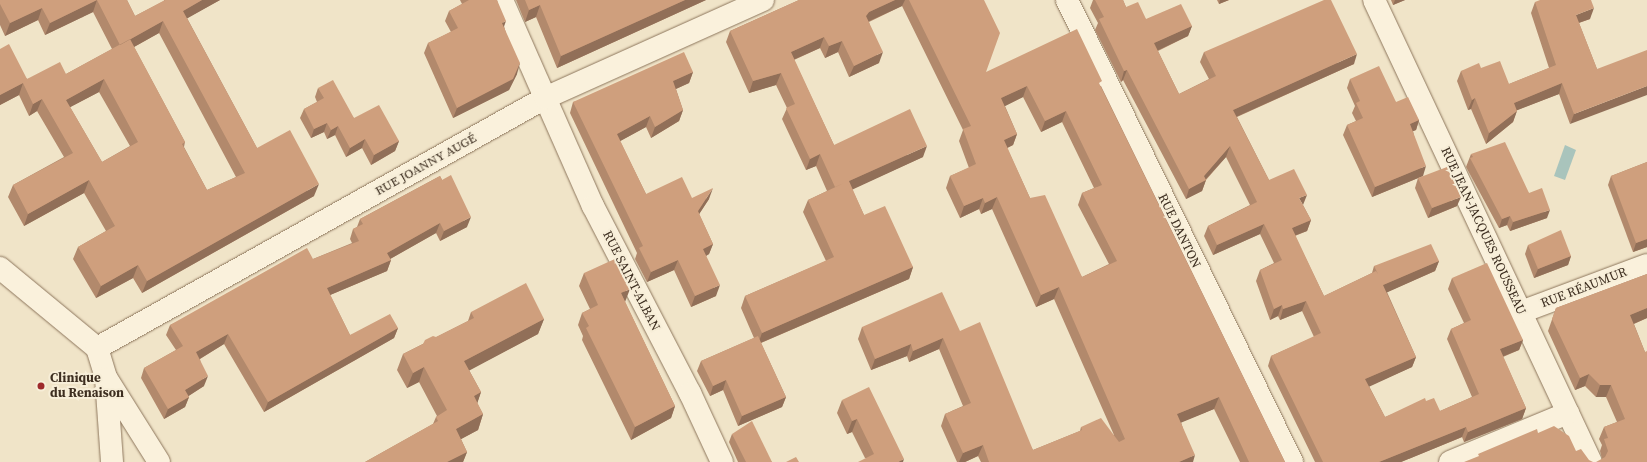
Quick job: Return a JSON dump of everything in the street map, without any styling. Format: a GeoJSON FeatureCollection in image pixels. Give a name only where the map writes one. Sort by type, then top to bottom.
{"type":"FeatureCollection","features":[{"type":"Feature","properties":{"kind":"street","name":"RUE SAINT-ALBAN"},"geometry":{"type":"LineString","coordinates":[[502,0],[592,206],[690,393],[722,462]]}},
{"type":"Feature","properties":{"kind":"street","name":"RUE JOANNY AUGÉ"},"geometry":{"type":"LineString","coordinates":[[97,348],[545,98],[763,0]]}},
{"type":"Feature","properties":{"kind":"street","name":"RUE DANTON"},"geometry":{"type":"LineString","coordinates":[[1067,0],[1292,462]]}},
{"type":"Feature","properties":{"kind":"street","name":"RUE JEAN-JACQUES ROUSSEAU"},"geometry":{"type":"LineString","coordinates":[[1374,0],[1591,462]]}},
{"type":"Feature","properties":{"kind":"street","name":"RUE RÉAUMUR"},"geometry":{"type":"LineString","coordinates":[[1521,312],[1647,265]]}},
{"type":"Feature","properties":{"kind":"street"},"geometry":{"type":"LineString","coordinates":[[0,268],[97,348],[106,378],[112,462]]}},
{"type":"Feature","properties":{"kind":"street"},"geometry":{"type":"LineString","coordinates":[[106,378],[159,462]]}},
{"type":"Feature","properties":{"kind":"street"},"geometry":{"type":"LineString","coordinates":[[1450,462],[1568,413]]}},
{"type":"Feature","properties":{"kind":"water"},"geometry":{"type":"Polygon","coordinates":[[[1565,145],[1576,150],[1565,180],[1554,176],[1565,145]]]}},
{"type":"Feature","properties":{"kind":"building"},"geometry":{"type":"Polygon","coordinates":[[[0,0],[97,0],[50,23],[42,8],[10,23],[0,4],[0,0]]]}},
{"type":"Feature","properties":{"kind":"building"},"geometry":{"type":"Polygon","coordinates":[[[97,0],[127,0],[135,16],[165,0],[202,0],[183,11],[257,148],[290,130],[319,184],[147,281],[138,265],[101,286],[78,247],[115,226],[89,180],[28,214],[13,185],[73,153],[42,99],[33,104],[23,83],[0,95],[0,49],[9,44],[27,79],[60,62],[66,74],[120,45],[97,0]],[[163,21],[130,39],[185,142],[182,144],[207,190],[245,173],[163,21]],[[104,79],[66,100],[102,162],[138,142],[104,79]]]}},
{"type":"Feature","properties":{"kind":"building"},"geometry":{"type":"Polygon","coordinates":[[[469,0],[497,0],[506,21],[502,23],[520,63],[513,79],[457,108],[428,43],[458,28],[449,11],[469,0]]]}},
{"type":"Feature","properties":{"kind":"building"},"geometry":{"type":"Polygon","coordinates":[[[525,0],[685,0],[561,56],[540,5],[529,10],[525,0]]]}},
{"type":"Feature","properties":{"kind":"building"},"geometry":{"type":"Polygon","coordinates":[[[799,0],[895,0],[869,12],[866,16],[883,52],[854,66],[842,41],[829,46],[824,37],[791,52],[834,145],[910,109],[927,146],[849,181],[864,215],[885,206],[913,267],[762,333],[745,296],[834,257],[808,200],[844,183],[835,187],[820,154],[810,159],[786,108],[795,104],[781,73],[753,81],[730,31],[799,0]]]}},
{"type":"Feature","properties":{"kind":"building"},"geometry":{"type":"Polygon","coordinates":[[[909,0],[984,0],[1000,33],[986,72],[1077,29],[1102,81],[1099,83],[1285,462],[1249,462],[1219,397],[1177,414],[1195,455],[1179,462],[989,462],[983,445],[963,453],[945,414],[971,403],[943,338],[913,351],[911,344],[875,359],[862,327],[942,292],[960,331],[980,322],[1033,450],[1082,430],[1081,427],[1101,418],[1119,442],[1125,439],[1059,287],[1041,295],[997,197],[985,203],[983,198],[964,206],[950,176],[976,164],[963,129],[971,126],[909,0]],[[1027,86],[1001,98],[1017,134],[1004,140],[1030,198],[1045,195],[1082,277],[1117,261],[1082,193],[1102,185],[1066,111],[1045,121],[1027,86]]]}},
{"type":"Feature","properties":{"kind":"building"},"geometry":{"type":"Polygon","coordinates":[[[1095,0],[1123,0],[1126,7],[1138,2],[1146,19],[1181,4],[1192,26],[1154,43],[1179,94],[1216,76],[1204,52],[1324,0],[1331,0],[1357,54],[1233,110],[1269,180],[1294,169],[1307,195],[1299,198],[1311,220],[1292,228],[1324,296],[1376,271],[1378,274],[1374,266],[1431,244],[1439,261],[1383,285],[1416,357],[1365,379],[1385,417],[1425,398],[1426,401],[1434,398],[1440,411],[1479,394],[1451,329],[1471,320],[1452,278],[1487,263],[1523,340],[1500,349],[1526,408],[1468,432],[1466,427],[1379,462],[1323,462],[1271,356],[1321,333],[1306,301],[1283,309],[1282,305],[1274,309],[1260,270],[1282,260],[1264,224],[1217,245],[1208,226],[1257,202],[1230,146],[1204,176],[1206,180],[1189,189],[1127,70],[1124,71],[1099,19],[1104,17],[1095,0]]]}},
{"type":"Feature","properties":{"kind":"building"},"geometry":{"type":"Polygon","coordinates":[[[1540,0],[1591,0],[1594,8],[1576,15],[1597,69],[1647,50],[1647,86],[1574,114],[1562,83],[1514,103],[1517,111],[1489,133],[1475,98],[1472,100],[1461,71],[1479,63],[1481,68],[1500,61],[1509,84],[1556,65],[1535,2],[1540,0]]]}},
{"type":"Feature","properties":{"kind":"building"},"geometry":{"type":"Polygon","coordinates":[[[684,52],[693,72],[673,81],[683,110],[655,127],[650,116],[617,134],[646,194],[682,177],[692,198],[713,188],[698,211],[713,244],[703,249],[720,285],[695,296],[678,260],[651,272],[639,248],[643,246],[573,102],[684,52]]]}},
{"type":"Feature","properties":{"kind":"building"},"geometry":{"type":"Polygon","coordinates":[[[1379,66],[1396,102],[1408,97],[1419,120],[1410,124],[1426,166],[1375,187],[1347,125],[1363,118],[1356,103],[1360,101],[1350,79],[1379,66]]]}},
{"type":"Feature","properties":{"kind":"building"},"geometry":{"type":"Polygon","coordinates":[[[333,80],[354,118],[379,105],[399,141],[374,155],[365,139],[350,148],[338,126],[331,130],[327,123],[314,129],[304,109],[324,98],[318,88],[333,80]]]}},
{"type":"Feature","properties":{"kind":"building"},"geometry":{"type":"Polygon","coordinates":[[[1505,142],[1529,193],[1542,188],[1550,210],[1513,222],[1510,216],[1502,219],[1470,158],[1473,157],[1471,154],[1505,142]]]}},
{"type":"Feature","properties":{"kind":"building"},"geometry":{"type":"Polygon","coordinates":[[[1647,162],[1647,239],[1636,243],[1611,176],[1647,162]]]}},
{"type":"Feature","properties":{"kind":"building"},"geometry":{"type":"Polygon","coordinates":[[[1447,167],[1461,197],[1432,208],[1418,178],[1447,167]]]}},
{"type":"Feature","properties":{"kind":"building"},"geometry":{"type":"Polygon","coordinates":[[[451,175],[471,217],[444,231],[440,223],[387,253],[391,260],[327,288],[350,335],[390,314],[398,328],[268,402],[228,334],[196,352],[208,376],[185,390],[189,397],[168,409],[144,368],[183,346],[170,325],[307,248],[313,259],[359,241],[353,229],[363,224],[360,219],[440,176],[442,180],[451,175]]]}},
{"type":"Feature","properties":{"kind":"building"},"geometry":{"type":"Polygon","coordinates":[[[1561,230],[1571,256],[1538,269],[1528,245],[1561,230]]]}},
{"type":"Feature","properties":{"kind":"building"},"geometry":{"type":"Polygon","coordinates":[[[617,258],[628,280],[626,281],[630,289],[621,293],[675,406],[635,427],[586,328],[589,326],[582,313],[598,305],[584,273],[617,258]]]}},
{"type":"Feature","properties":{"kind":"building"},"geometry":{"type":"Polygon","coordinates":[[[1647,274],[1647,308],[1630,315],[1645,352],[1647,351],[1647,462],[1596,462],[1605,457],[1608,451],[1604,439],[1608,438],[1604,427],[1625,419],[1611,385],[1600,385],[1589,374],[1580,378],[1552,319],[1556,308],[1647,274]]]}},
{"type":"Feature","properties":{"kind":"building"},"geometry":{"type":"Polygon","coordinates":[[[526,283],[544,319],[464,361],[481,392],[474,396],[483,414],[456,429],[467,452],[447,462],[365,462],[438,421],[436,417],[447,410],[424,367],[413,373],[403,354],[423,344],[425,340],[433,336],[436,337],[474,318],[471,312],[526,283]]]}},
{"type":"Feature","properties":{"kind":"building"},"geometry":{"type":"Polygon","coordinates":[[[758,336],[786,397],[742,416],[726,380],[713,386],[701,361],[758,336]]]}},
{"type":"Feature","properties":{"kind":"building"},"geometry":{"type":"Polygon","coordinates":[[[869,387],[904,459],[898,462],[858,462],[874,454],[857,419],[852,421],[842,400],[869,387]]]}},
{"type":"Feature","properties":{"kind":"building"},"geometry":{"type":"Polygon","coordinates":[[[752,421],[772,462],[746,462],[732,434],[752,421]]]}},
{"type":"Feature","properties":{"kind":"building"},"geometry":{"type":"Polygon","coordinates":[[[1554,426],[1569,436],[1576,451],[1581,449],[1589,460],[1593,462],[1464,462],[1479,456],[1478,454],[1537,429],[1538,433],[1554,426]]]}},
{"type":"Feature","properties":{"kind":"building"},"geometry":{"type":"Polygon","coordinates":[[[796,457],[799,462],[786,462],[796,457]]]}},
{"type":"Feature","properties":{"kind":"place","name":"Clinique du Renaison"},"geometry":{"type":"Point","coordinates":[41,386]}}]}
